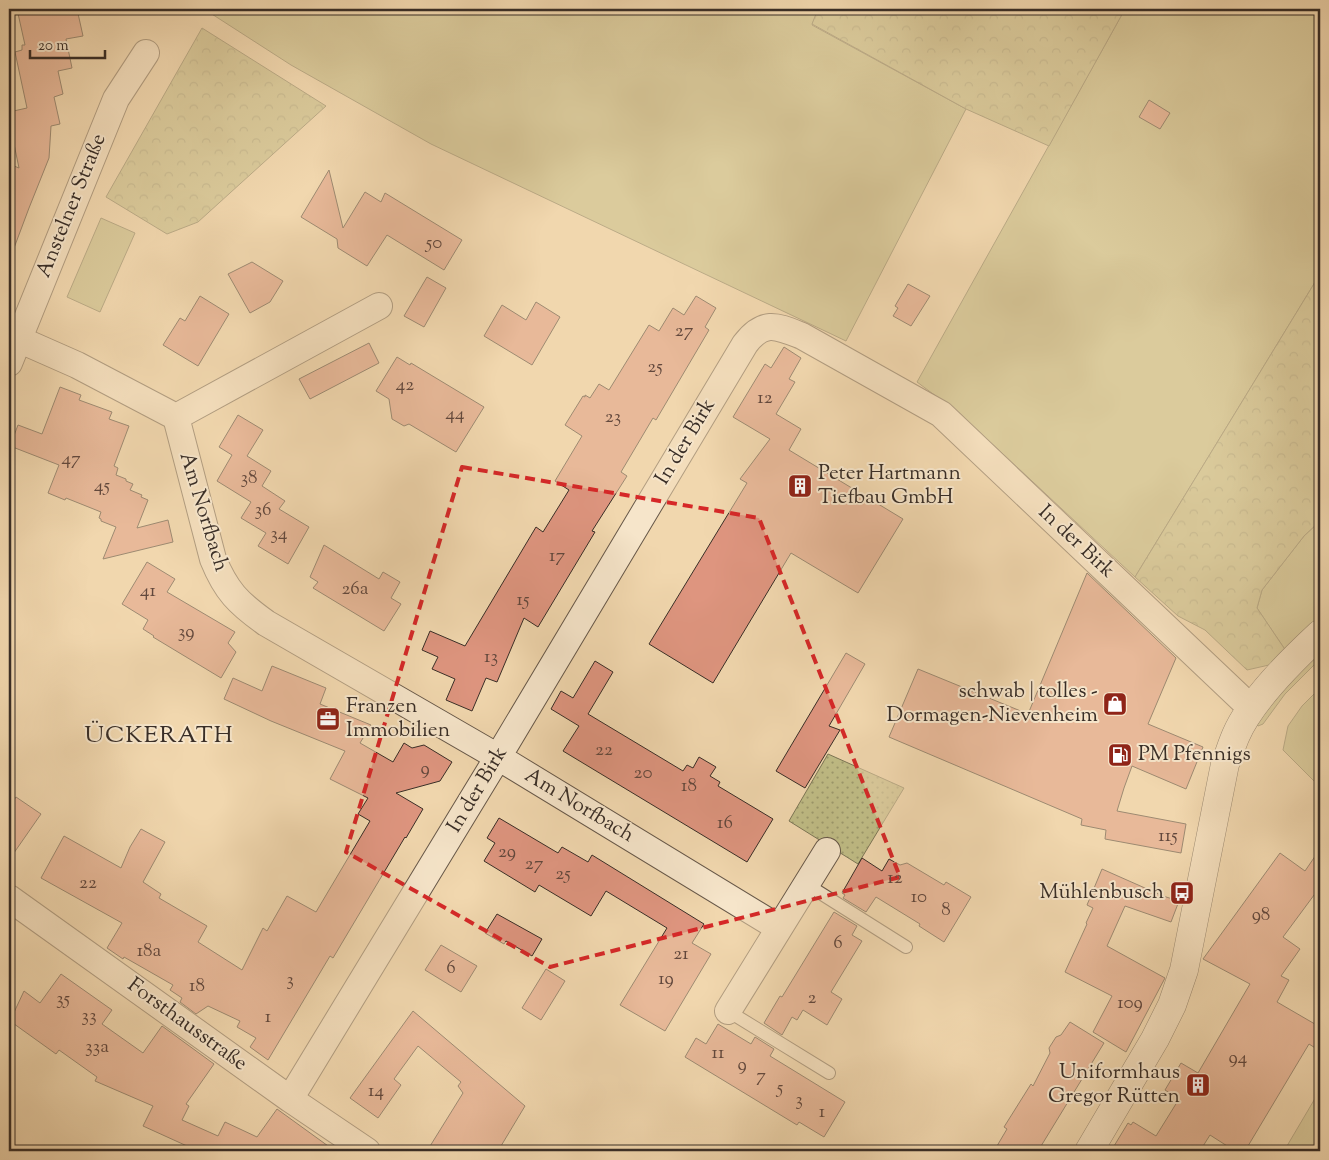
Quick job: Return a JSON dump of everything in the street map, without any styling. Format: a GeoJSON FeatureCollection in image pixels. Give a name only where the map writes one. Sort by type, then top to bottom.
{"type":"FeatureCollection","features":[{"type":"Feature","properties":{"kind":"main road"},"geometry":{"type":"LineString","coordinates":[[1090,1151],[1172,1006],[1184,970],[1225,764],[1236,734],[1251,708],[1275,679],[1320,634]]}},
{"type":"Feature","properties":{"kind":"street","name":"Anstelner Straße"},"geometry":{"type":"LineString","coordinates":[[9,363],[14,337],[116,99],[146,53]]}},
{"type":"Feature","properties":{"kind":"street"},"geometry":{"type":"LineString","coordinates":[[14,337],[76,365],[176,417],[379,306]]}},
{"type":"Feature","properties":{"kind":"street","name":"In der Birk"},"geometry":{"type":"LineString","coordinates":[[290,1099],[498,757],[745,344],[752,334],[762,328],[780,327],[802,336],[941,414],[1251,708]]}},
{"type":"Feature","properties":{"kind":"street","name":"Am Norfbach"},"geometry":{"type":"LineString","coordinates":[[176,417],[213,558],[220,576],[232,595],[245,608],[266,623],[498,757],[780,928]]}},
{"type":"Feature","properties":{"kind":"street"},"geometry":{"type":"LineString","coordinates":[[728,1011],[827,851]]}},
{"type":"Feature","properties":{"kind":"street","name":"Forsthausstraße"},"geometry":{"type":"LineString","coordinates":[[9,898],[290,1099],[367,1151]]}},
{"type":"Feature","properties":{"kind":"lane"},"geometry":{"type":"LineString","coordinates":[[806,884],[906,947]]}},
{"type":"Feature","properties":{"kind":"lane"},"geometry":{"type":"LineString","coordinates":[[728,1011],[829,1073]]}},
{"type":"Feature","properties":{"kind":"highlighted area"},"geometry":{"type":"Polygon","coordinates":[[[462,467],[759,518],[900,877],[550,967],[346,852],[462,467]]]}},
{"type":"Feature","properties":{"kind":"green space"},"geometry":{"type":"Polygon","coordinates":[[[204,9],[818,9],[812,25],[966,109],[846,341],[431,144],[291,65],[204,9]]]}},
{"type":"Feature","properties":{"kind":"green space"},"geometry":{"type":"Polygon","coordinates":[[[818,9],[1125,9],[1049,146],[966,109],[812,24],[818,9]]]}},
{"type":"Feature","properties":{"kind":"green space"},"geometry":{"type":"Polygon","coordinates":[[[1125,9],[1320,9],[1320,274],[1135,577],[960,414],[917,382],[1125,9]]]}},
{"type":"Feature","properties":{"kind":"green space"},"geometry":{"type":"Polygon","coordinates":[[[202,28],[326,106],[198,222],[167,234],[106,197],[202,28]]]}},
{"type":"Feature","properties":{"kind":"green space"},"geometry":{"type":"Polygon","coordinates":[[[101,218],[135,233],[100,312],[67,297],[101,218]]]}},
{"type":"Feature","properties":{"kind":"green space"},"geometry":{"type":"Polygon","coordinates":[[[1320,274],[1320,521],[1304,536],[1262,590],[1257,608],[1286,651],[1269,665],[1247,670],[1205,630],[1178,616],[1135,577],[1320,274]]]}},
{"type":"Feature","properties":{"kind":"green space"},"geometry":{"type":"Polygon","coordinates":[[[1320,521],[1320,621],[1286,651],[1257,608],[1262,590],[1304,536],[1320,521]]]}},
{"type":"Feature","properties":{"kind":"green space"},"geometry":{"type":"Polygon","coordinates":[[[1320,652],[1320,659],[1285,694],[1263,724],[1258,726],[1257,724],[1273,699],[1320,652]]]}},
{"type":"Feature","properties":{"kind":"green space"},"geometry":{"type":"Polygon","coordinates":[[[1320,688],[1320,787],[1283,750],[1288,726],[1302,706],[1320,688]]]}},
{"type":"Feature","properties":{"kind":"green space"},"geometry":{"type":"Polygon","coordinates":[[[828,754],[904,788],[858,864],[789,821],[828,754]]]}},
{"type":"Feature","properties":{"kind":"green space"},"geometry":{"type":"Polygon","coordinates":[[[1320,1090],[1320,1151],[1284,1151],[1320,1090]]]}},
{"type":"Feature","properties":{"kind":"building"},"geometry":{"type":"Polygon","coordinates":[[[17,9],[77,9],[83,36],[66,39],[72,68],[58,71],[63,94],[54,97],[60,124],[51,126],[49,158],[11,256],[9,255],[9,164],[19,168],[9,112],[27,108],[15,52],[22,50],[22,45],[25,45],[17,9]]]}},
{"type":"Feature","properties":{"kind":"building"},"geometry":{"type":"Polygon","coordinates":[[[1149,100],[1170,113],[1160,129],[1139,117],[1149,100]]]}},
{"type":"Feature","properties":{"kind":"building"},"geometry":{"type":"Polygon","coordinates":[[[329,170],[343,228],[365,192],[381,202],[385,193],[462,240],[444,270],[387,235],[367,266],[338,248],[337,239],[301,217],[329,170]]]}},
{"type":"Feature","properties":{"kind":"building"},"geometry":{"type":"Polygon","coordinates":[[[252,262],[283,281],[270,302],[250,313],[228,274],[252,262]]]}},
{"type":"Feature","properties":{"kind":"building"},"geometry":{"type":"Polygon","coordinates":[[[427,277],[446,288],[424,327],[404,316],[427,277]]]}},
{"type":"Feature","properties":{"kind":"building"},"geometry":{"type":"Polygon","coordinates":[[[908,284],[930,296],[911,326],[893,316],[898,308],[895,306],[908,284]]]}},
{"type":"Feature","properties":{"kind":"building"},"geometry":{"type":"Polygon","coordinates":[[[200,296],[229,314],[198,366],[163,345],[180,318],[185,321],[200,296]]]}},
{"type":"Feature","properties":{"kind":"building"},"geometry":{"type":"Polygon","coordinates":[[[696,296],[716,308],[705,327],[709,330],[656,420],[653,418],[621,472],[627,476],[592,531],[595,532],[538,627],[524,618],[497,682],[486,678],[472,711],[446,700],[455,679],[432,669],[438,657],[422,650],[430,631],[465,646],[536,527],[543,532],[569,490],[555,481],[582,436],[565,425],[583,396],[585,397],[585,395],[590,398],[599,384],[609,390],[649,325],[659,331],[673,308],[684,315],[696,296]]]}},
{"type":"Feature","properties":{"kind":"building"},"geometry":{"type":"Polygon","coordinates":[[[536,302],[560,317],[532,365],[484,336],[502,305],[526,320],[536,302]]]}},
{"type":"Feature","properties":{"kind":"building"},"geometry":{"type":"Polygon","coordinates":[[[369,343],[379,363],[310,399],[299,379],[369,343]]]}},
{"type":"Feature","properties":{"kind":"building"},"geometry":{"type":"Polygon","coordinates":[[[784,347],[801,358],[789,379],[795,382],[776,414],[801,429],[789,450],[903,519],[858,593],[791,553],[713,683],[649,644],[747,483],[740,479],[770,439],[733,417],[765,364],[771,368],[784,347]]]}},
{"type":"Feature","properties":{"kind":"building"},"geometry":{"type":"Polygon","coordinates":[[[397,357],[410,365],[411,363],[484,407],[456,452],[409,424],[404,426],[392,419],[389,399],[376,391],[397,357]]]}},
{"type":"Feature","properties":{"kind":"building"},"geometry":{"type":"Polygon","coordinates":[[[60,387],[81,395],[79,400],[112,412],[109,419],[129,426],[114,466],[118,468],[116,475],[133,484],[130,490],[148,500],[137,528],[168,520],[173,542],[103,559],[116,527],[101,521],[99,518],[101,512],[48,493],[59,465],[10,446],[18,425],[42,434],[60,387]]]}},
{"type":"Feature","properties":{"kind":"building"},"geometry":{"type":"Polygon","coordinates":[[[238,415],[263,430],[247,456],[271,471],[262,486],[285,501],[279,509],[309,527],[288,564],[258,546],[266,533],[241,518],[251,502],[217,481],[232,455],[219,447],[238,415]]]}},
{"type":"Feature","properties":{"kind":"building"},"geometry":{"type":"Polygon","coordinates":[[[324,545],[379,579],[383,572],[400,582],[391,598],[401,604],[384,631],[313,588],[318,582],[310,577],[324,545]]]}},
{"type":"Feature","properties":{"kind":"building"},"geometry":{"type":"Polygon","coordinates":[[[147,562],[175,579],[167,592],[235,632],[228,643],[236,652],[221,678],[153,637],[143,629],[148,620],[122,604],[147,562]]]}},
{"type":"Feature","properties":{"kind":"building"},"geometry":{"type":"Polygon","coordinates":[[[1087,573],[1176,658],[1148,724],[1203,747],[1186,789],[1132,766],[1117,811],[1186,824],[1181,853],[1105,839],[1106,830],[1081,825],[1082,819],[889,737],[918,669],[1028,714],[1087,573]]]}},
{"type":"Feature","properties":{"kind":"building"},"geometry":{"type":"Polygon","coordinates":[[[846,653],[865,664],[829,726],[840,730],[805,788],[776,771],[846,653]]]}},
{"type":"Feature","properties":{"kind":"building"},"geometry":{"type":"Polygon","coordinates":[[[595,661],[613,672],[588,714],[683,771],[687,765],[693,768],[699,757],[716,767],[710,776],[720,782],[718,786],[773,819],[747,862],[563,751],[579,726],[551,709],[561,691],[573,698],[595,661]]]}},
{"type":"Feature","properties":{"kind":"building"},"geometry":{"type":"Polygon","coordinates":[[[272,666],[326,688],[320,704],[371,725],[360,743],[393,762],[404,743],[412,748],[424,745],[452,762],[440,781],[396,793],[423,809],[333,958],[330,956],[268,1060],[250,1047],[256,1038],[237,1027],[240,1021],[208,1006],[196,1014],[180,1002],[182,998],[170,990],[173,985],[124,957],[123,959],[107,948],[122,923],[41,878],[64,836],[121,868],[130,847],[141,829],[165,842],[143,882],[161,894],[159,898],[207,926],[198,942],[242,970],[263,928],[267,931],[287,896],[316,912],[370,821],[358,814],[368,798],[330,779],[345,751],[271,721],[224,699],[233,678],[262,691],[272,666]]]}},
{"type":"Feature","properties":{"kind":"building"},"geometry":{"type":"Polygon","coordinates":[[[16,797],[41,814],[9,860],[9,808],[16,797]]]}},
{"type":"Feature","properties":{"kind":"building"},"geometry":{"type":"Polygon","coordinates":[[[499,818],[558,853],[562,847],[588,862],[592,855],[704,924],[692,943],[711,954],[665,1031],[620,1005],[667,928],[606,891],[591,916],[539,885],[535,892],[484,861],[495,843],[487,838],[499,818]]]}},
{"type":"Feature","properties":{"kind":"building"},"geometry":{"type":"Polygon","coordinates":[[[1320,849],[1320,887],[1283,937],[1300,949],[1281,976],[1289,980],[1277,1002],[1320,1027],[1320,1051],[1309,1044],[1245,1151],[1235,1151],[1210,1135],[1200,1151],[1111,1151],[1128,1123],[1131,1125],[1133,1122],[1156,1136],[1179,1099],[1165,1090],[1181,1063],[1198,1073],[1250,984],[1203,959],[1280,853],[1305,871],[1320,849]]]}},
{"type":"Feature","properties":{"kind":"building"},"geometry":{"type":"Polygon","coordinates":[[[862,858],[882,871],[889,859],[900,865],[907,863],[944,885],[946,882],[971,897],[944,942],[919,926],[920,924],[876,897],[866,912],[843,898],[845,895],[842,893],[862,858]]]}},
{"type":"Feature","properties":{"kind":"building"},"geometry":{"type":"Polygon","coordinates":[[[1102,869],[1163,896],[1179,901],[1171,922],[1125,906],[1107,946],[1165,978],[1126,1052],[1093,1032],[1112,996],[1065,972],[1093,908],[1087,905],[1102,869]]]}},
{"type":"Feature","properties":{"kind":"building"},"geometry":{"type":"Polygon","coordinates":[[[834,912],[857,926],[852,935],[862,941],[831,992],[842,999],[827,1025],[803,1010],[797,1020],[792,1017],[782,1035],[764,1023],[834,912]]]}},
{"type":"Feature","properties":{"kind":"building"},"geometry":{"type":"Polygon","coordinates":[[[497,914],[542,939],[532,956],[506,941],[504,944],[485,933],[497,914]]]}},
{"type":"Feature","properties":{"kind":"building"},"geometry":{"type":"Polygon","coordinates":[[[441,945],[477,966],[461,992],[425,970],[441,945]]]}},
{"type":"Feature","properties":{"kind":"building"},"geometry":{"type":"Polygon","coordinates":[[[546,969],[565,981],[541,1020],[522,1008],[546,969]]]}},
{"type":"Feature","properties":{"kind":"building"},"geometry":{"type":"Polygon","coordinates":[[[61,974],[112,1010],[102,1024],[143,1053],[162,1026],[214,1064],[186,1104],[189,1106],[182,1120],[218,1136],[225,1122],[257,1137],[277,1109],[335,1151],[198,1151],[143,1126],[153,1106],[95,1081],[97,1077],[59,1050],[56,1054],[10,1021],[24,991],[40,1003],[61,974]]]}},
{"type":"Feature","properties":{"kind":"building"},"geometry":{"type":"Polygon","coordinates":[[[413,1011],[525,1106],[498,1151],[427,1151],[463,1093],[458,1086],[461,1082],[418,1046],[394,1079],[401,1085],[378,1118],[350,1098],[413,1011]]]}},
{"type":"Feature","properties":{"kind":"building"},"geometry":{"type":"Polygon","coordinates":[[[1070,1022],[1104,1043],[1038,1151],[994,1151],[1007,1129],[1004,1127],[1031,1084],[1033,1086],[1050,1053],[1049,1048],[1070,1022]]]}},
{"type":"Feature","properties":{"kind":"building"},"geometry":{"type":"Polygon","coordinates":[[[718,1024],[751,1044],[755,1037],[774,1049],[770,1056],[845,1102],[824,1137],[799,1122],[797,1125],[685,1057],[696,1038],[706,1044],[718,1024]]]}},
{"type":"Feature","properties":{"kind":"place","name":"Peter Hartmann Tiefbau GmbH"},"geometry":{"type":"Point","coordinates":[800,486]}},
{"type":"Feature","properties":{"kind":"place","name":"schwab | tolles - Dormagen-Nievenheim"},"geometry":{"type":"Point","coordinates":[1115,704]}},
{"type":"Feature","properties":{"kind":"place","name":"Franzen Immobilien"},"geometry":{"type":"Point","coordinates":[328,719]}},
{"type":"Feature","properties":{"kind":"place","name":"PM Pfennigs"},"geometry":{"type":"Point","coordinates":[1120,755]}},
{"type":"Feature","properties":{"kind":"place","name":"Mühlenbusch"},"geometry":{"type":"Point","coordinates":[1182,893]}},
{"type":"Feature","properties":{"kind":"place","name":"Uniformhaus Gregor Rütten"},"geometry":{"type":"Point","coordinates":[1198,1085]}},
{"type":"Feature","properties":{"kind":"district","name":"ÜCKERATH"},"geometry":{"type":"Point","coordinates":[159,736]}}]}
